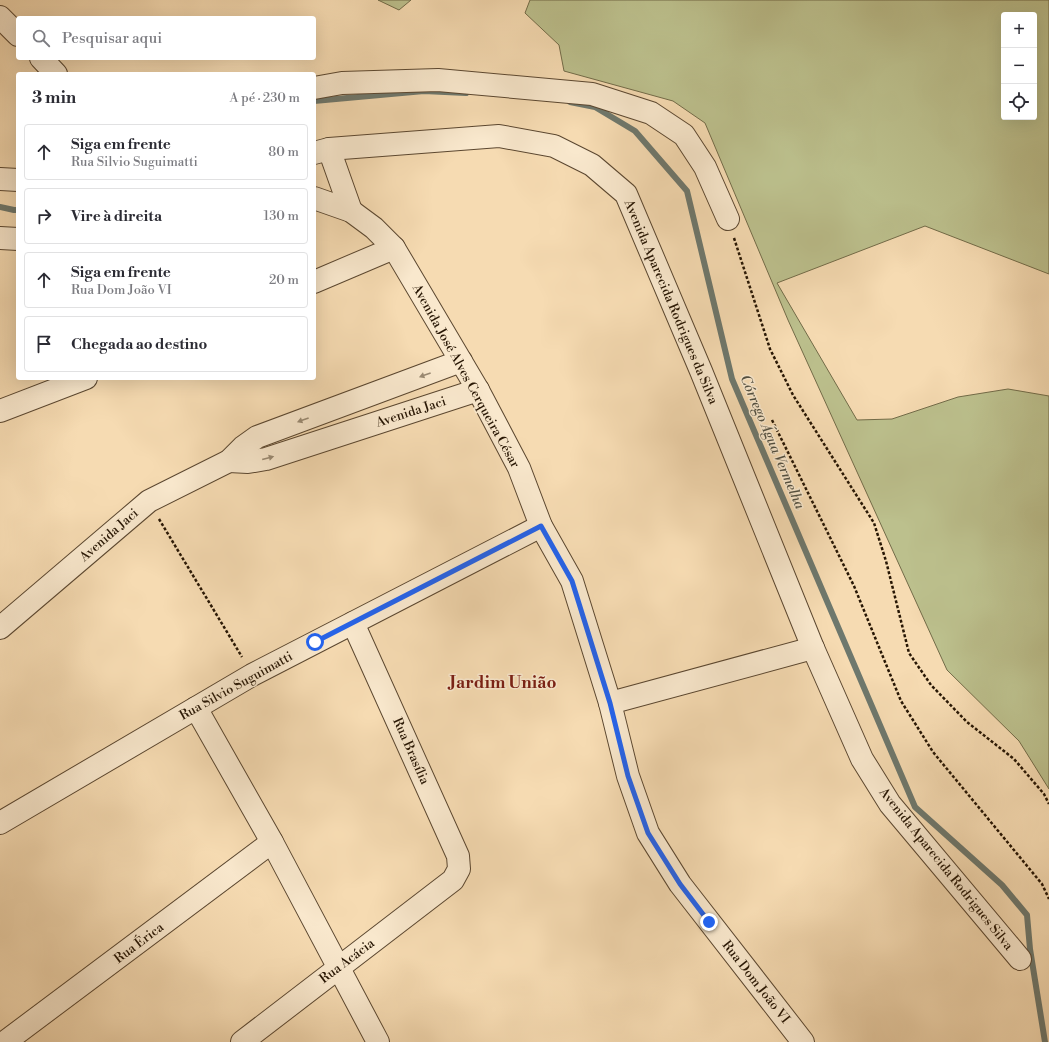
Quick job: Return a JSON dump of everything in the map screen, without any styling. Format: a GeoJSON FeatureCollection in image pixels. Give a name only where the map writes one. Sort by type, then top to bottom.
{"type":"FeatureCollection","features":[{"type":"Feature","properties":{"kind":"street"},"geometry":{"type":"LineString","coordinates":[[0,17],[16,33]]}},
{"type":"Feature","properties":{"kind":"street"},"geometry":{"type":"LineString","coordinates":[[42,60],[54,72]]}},
{"type":"Feature","properties":{"kind":"street"},"geometry":{"type":"LineString","coordinates":[[316,88],[342,83],[438,80],[592,94],[651,113],[684,135],[705,167],[728,218]]}},
{"type":"Feature","properties":{"kind":"street","name":"Avenida Aparecida Rodrigues da Silva"},"geometry":{"type":"LineString","coordinates":[[322,151],[499,136],[554,146],[592,165],[626,194],[701,371],[813,648]]}},
{"type":"Feature","properties":{"kind":"street"},"geometry":{"type":"LineString","coordinates":[[322,151],[351,211]]}},
{"type":"Feature","properties":{"kind":"street"},"geometry":{"type":"LineString","coordinates":[[0,179],[16,180]]}},
{"type":"Feature","properties":{"kind":"street","name":"Avenida José Alves Cerqueira César"},"geometry":{"type":"LineString","coordinates":[[316,199],[351,211],[374,228],[394,248],[478,390],[519,468],[541,526],[572,581],[610,703],[628,776],[648,833],[680,884]]}},
{"type":"Feature","properties":{"kind":"street"},"geometry":{"type":"LineString","coordinates":[[0,238],[16,238]]}},
{"type":"Feature","properties":{"kind":"street"},"geometry":{"type":"LineString","coordinates":[[316,281],[394,248]]}},
{"type":"Feature","properties":{"kind":"street","name":"Avenida Jaci"},"geometry":{"type":"LineString","coordinates":[[0,628],[149,501],[230,461],[243,447],[257,437],[461,361]]}},
{"type":"Feature","properties":{"kind":"street"},"geometry":{"type":"LineString","coordinates":[[0,411],[81,380]]}},
{"type":"Feature","properties":{"kind":"street","name":"Avenida Jaci"},"geometry":{"type":"LineString","coordinates":[[230,461],[248,462],[266,459],[478,390]]}},
{"type":"Feature","properties":{"kind":"street","name":"Rua Silvio Suguimatti"},"geometry":{"type":"LineString","coordinates":[[0,823],[252,675],[541,526]]}},
{"type":"Feature","properties":{"kind":"street","name":"Rua Brasília"},"geometry":{"type":"LineString","coordinates":[[353,623],[458,856],[459,869],[453,880]]}},
{"type":"Feature","properties":{"kind":"street"},"geometry":{"type":"LineString","coordinates":[[610,703],[813,648]]}},
{"type":"Feature","properties":{"kind":"street","name":"Avenida Aparecida Rodrigues Silva"},"geometry":{"type":"LineString","coordinates":[[813,648],[862,759],[890,804],[1020,959]]}},
{"type":"Feature","properties":{"kind":"street"},"geometry":{"type":"LineString","coordinates":[[196,708],[272,842],[378,1042]]}},
{"type":"Feature","properties":{"kind":"street","name":"Rua Érica"},"geometry":{"type":"LineString","coordinates":[[4,1042],[272,842]]}},
{"type":"Feature","properties":{"kind":"street","name":"Rua Acácia"},"geometry":{"type":"LineString","coordinates":[[242,1042],[453,880]]}},
{"type":"Feature","properties":{"kind":"street","name":"Rua Dom João VI"},"geometry":{"type":"LineString","coordinates":[[680,884],[794,1039]]}},
{"type":"Feature","properties":{"kind":"street"},"geometry":{"type":"LineString","coordinates":[[0,1034],[4,1042]]}},
{"type":"Feature","properties":{"kind":"path"},"geometry":{"type":"LineString","coordinates":[[728,218],[770,349],[793,395],[874,523],[886,561],[909,653],[931,686],[967,722],[1014,759],[1044,794],[1049,804]]}},
{"type":"Feature","properties":{"kind":"path"},"geometry":{"type":"LineString","coordinates":[[772,420],[854,586],[901,701],[933,752],[1042,884],[1049,899]]}},
{"type":"Feature","properties":{"kind":"path"},"geometry":{"type":"LineString","coordinates":[[149,501],[252,675]]}},
{"type":"Feature","properties":{"kind":"green space"},"geometry":{"type":"Polygon","coordinates":[[[378,0],[411,0],[399,10],[378,0]]]}},
{"type":"Feature","properties":{"kind":"green space"},"geometry":{"type":"Polygon","coordinates":[[[530,0],[1049,0],[1049,274],[925,226],[777,283],[857,420],[892,419],[958,397],[1008,389],[1049,396],[1049,789],[1019,741],[947,670],[788,320],[705,123],[673,101],[564,71],[559,45],[525,13],[530,0]]]}},
{"type":"Feature","properties":{"kind":"waterway","name":"Córrego Água Vermelha"},"geometry":{"type":"LineString","coordinates":[[316,101],[424,91],[466,93]]}},
{"type":"Feature","properties":{"kind":"waterway","name":"Córrego Água Vermelha"},"geometry":{"type":"LineString","coordinates":[[570,102],[595,107],[635,131],[687,191],[732,379],[915,807],[1002,885],[1027,915],[1030,949],[1045,1042]]}},
{"type":"Feature","properties":{"kind":"waterway","name":"Córrego Água Vermelha"},"geometry":{"type":"LineString","coordinates":[[0,207],[16,210]]}},
{"type":"Feature","properties":{"kind":"district","name":"Jardim União"},"geometry":{"type":"Point","coordinates":[503,683]}},
{"type":"Feature","properties":{"kind":"route"},"geometry":{"type":"LineString","coordinates":[[315,642],[541,526],[572,581],[610,703],[628,776],[648,833],[680,884],[709,922]]}}]}
